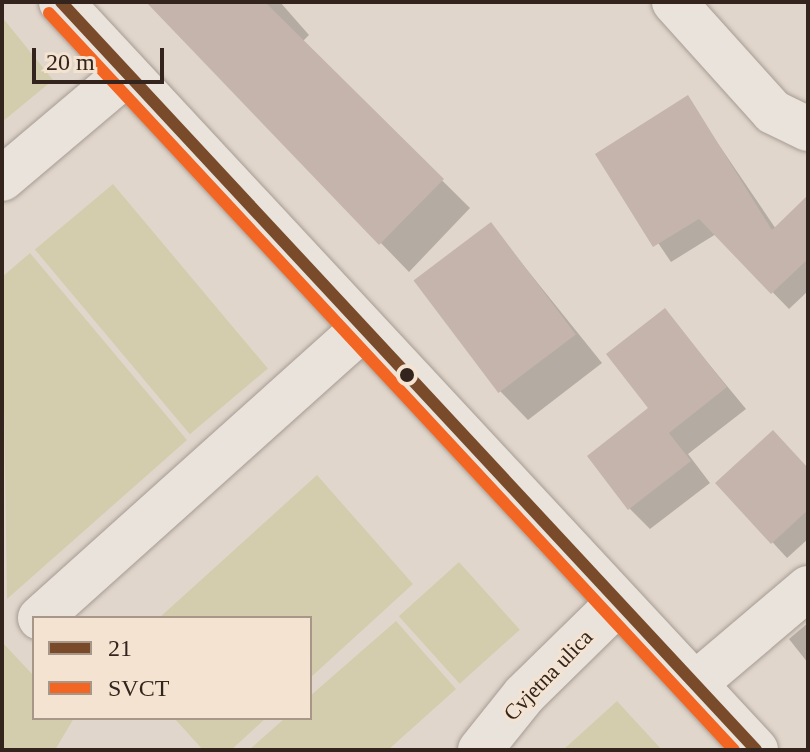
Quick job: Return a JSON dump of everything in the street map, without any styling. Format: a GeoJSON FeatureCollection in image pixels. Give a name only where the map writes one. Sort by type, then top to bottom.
{"type":"FeatureCollection","features":[{"type":"Feature","properties":{"kind":"street"},"geometry":{"type":"LineString","coordinates":[[61,2],[124,76],[756,750]]}},
{"type":"Feature","properties":{"kind":"street"},"geometry":{"type":"LineString","coordinates":[[674,2],[773,112],[808,129]]}},
{"type":"Feature","properties":{"kind":"street"},"geometry":{"type":"LineString","coordinates":[[2,179],[124,76]]}},
{"type":"Feature","properties":{"kind":"street"},"geometry":{"type":"LineString","coordinates":[[41,616],[362,329]]}},
{"type":"Feature","properties":{"kind":"street"},"geometry":{"type":"LineString","coordinates":[[696,683],[808,588]]}},
{"type":"Feature","properties":{"kind":"street","name":"Cvjetna ulica"},"geometry":{"type":"LineString","coordinates":[[480,750],[618,603]]}},
{"type":"Feature","properties":{"kind":"shaded area"},"geometry":{"type":"Polygon","coordinates":[[[2,17],[53,80],[2,122],[2,17]]]}},
{"type":"Feature","properties":{"kind":"shaded area"},"geometry":{"type":"Polygon","coordinates":[[[113,184],[268,369],[190,434],[35,250],[113,184]]]}},
{"type":"Feature","properties":{"kind":"shaded area"},"geometry":{"type":"Polygon","coordinates":[[[30,253],[187,440],[7,599],[2,277],[30,253]]]}},
{"type":"Feature","properties":{"kind":"shaded area"},"geometry":{"type":"Polygon","coordinates":[[[317,475],[413,584],[312,676],[312,616],[161,616],[317,475]]]}},
{"type":"Feature","properties":{"kind":"shaded area"},"geometry":{"type":"Polygon","coordinates":[[[459,562],[520,630],[460,684],[399,616],[459,562]]]}},
{"type":"Feature","properties":{"kind":"shaded area"},"geometry":{"type":"Polygon","coordinates":[[[396,621],[456,689],[388,750],[249,750],[283,720],[312,720],[312,694],[396,621]]]}},
{"type":"Feature","properties":{"kind":"shaded area"},"geometry":{"type":"Polygon","coordinates":[[[2,642],[32,674],[32,720],[73,720],[55,750],[2,750],[2,642]]]}},
{"type":"Feature","properties":{"kind":"shaded area"},"geometry":{"type":"Polygon","coordinates":[[[617,701],[662,750],[563,750],[617,701]]]}},
{"type":"Feature","properties":{"kind":"shaded area"},"geometry":{"type":"Polygon","coordinates":[[[176,720],[264,720],[231,750],[203,750],[176,720]]]}},
{"type":"Feature","properties":{"kind":"building"},"geometry":{"type":"Polygon","coordinates":[[[146,2],[265,2],[444,179],[379,245],[146,2]]]}},
{"type":"Feature","properties":{"kind":"building"},"geometry":{"type":"Polygon","coordinates":[[[688,95],[772,230],[808,195],[808,259],[771,294],[699,219],[653,247],[595,154],[688,95]]]}},
{"type":"Feature","properties":{"kind":"building"},"geometry":{"type":"Polygon","coordinates":[[[491,222],[576,335],[498,393],[414,280],[491,222]]]}},
{"type":"Feature","properties":{"kind":"building"},"geometry":{"type":"Polygon","coordinates":[[[665,308],[727,387],[669,433],[691,461],[628,510],[587,456],[648,408],[606,354],[665,308]]]}},
{"type":"Feature","properties":{"kind":"building"},"geometry":{"type":"Polygon","coordinates":[[[773,430],[808,468],[808,510],[771,544],[715,483],[773,430]]]}},
{"type":"Feature","properties":{"kind":"transit line","name":"21"},"geometry":{"type":"LineString","coordinates":[[61,2],[756,750]]}},
{"type":"Feature","properties":{"kind":"transit line","name":"SVCT"},"geometry":{"type":"LineString","coordinates":[[49,13],[734,750]]}}]}
